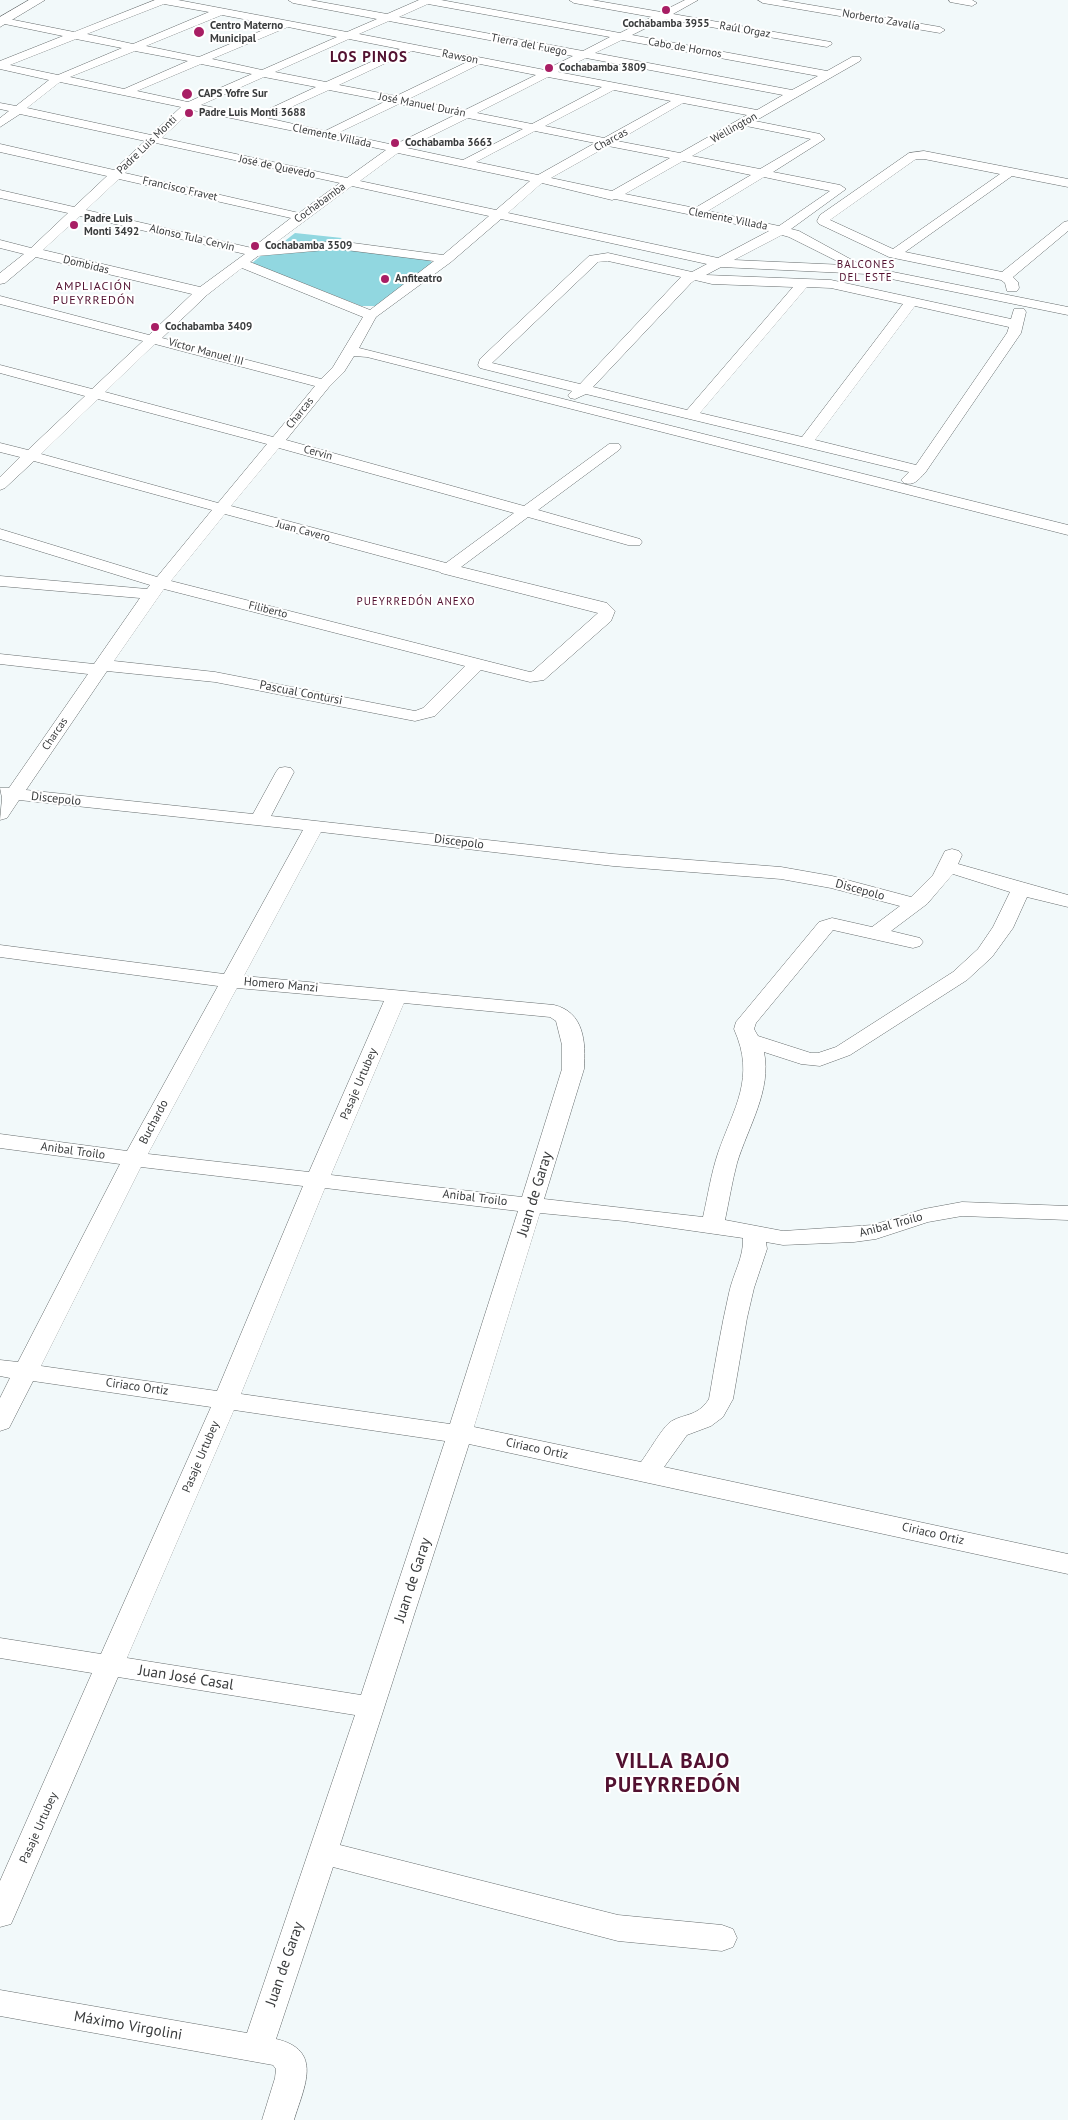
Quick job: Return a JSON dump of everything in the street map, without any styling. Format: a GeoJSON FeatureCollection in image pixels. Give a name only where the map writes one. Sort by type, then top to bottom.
{"type":"FeatureCollection","features":[{"type":"Feature","properties":{"kind":"main road"},"geometry":{"type":"LineString","coordinates":[[2,22],[38,0]]}},
{"type":"Feature","properties":{"kind":"street"},"geometry":{"type":"LineString","coordinates":[[0,65],[163,0]]}},
{"type":"Feature","properties":{"kind":"street","name":"Rawson"},"geometry":{"type":"LineString","coordinates":[[163,0],[759,114]]}},
{"type":"Feature","properties":{"kind":"street","name":"Tierra del Fuego"},"geometry":{"type":"LineString","coordinates":[[293,0],[794,94]]}},
{"type":"Feature","properties":{"kind":"street","name":"Padre Luis Monti"},"geometry":{"type":"LineString","coordinates":[[0,280],[34,252],[189,106],[426,0]]}},
{"type":"Feature","properties":{"kind":"street","name":"Cabo de Hornos"},"geometry":{"type":"LineString","coordinates":[[426,0],[828,74]]}},
{"type":"Feature","properties":{"kind":"street","name":"Raúl Orgaz"},"geometry":{"type":"LineString","coordinates":[[574,0],[827,44]]}},
{"type":"Feature","properties":{"kind":"street","name":"Cochabamba"},"geometry":{"type":"LineString","coordinates":[[0,485],[202,292],[348,182],[394,150],[693,0]]}},
{"type":"Feature","properties":{"kind":"street","name":"Norberto Zavalía"},"geometry":{"type":"LineString","coordinates":[[763,0],[940,30]]}},
{"type":"Feature","properties":{"kind":"street"},"geometry":{"type":"LineString","coordinates":[[954,0],[972,3]]}},
{"type":"Feature","properties":{"kind":"street"},"geometry":{"type":"LineString","coordinates":[[0,124],[57,79],[221,11]]}},
{"type":"Feature","properties":{"kind":"street","name":"José Manuel Durán"},"geometry":{"type":"LineString","coordinates":[[2,22],[77,35],[840,189]]}},
{"type":"Feature","properties":{"kind":"street"},"geometry":{"type":"LineString","coordinates":[[123,93],[286,24]]}},
{"type":"Feature","properties":{"kind":"street"},"geometry":{"type":"LineString","coordinates":[[254,120],[410,48]]}},
{"type":"Feature","properties":{"kind":"street","name":"Wellington"},"geometry":{"type":"LineString","coordinates":[[612,196],[856,59]]}},
{"type":"Feature","properties":{"kind":"street"},"geometry":{"type":"LineString","coordinates":[[326,135],[477,61]]}},
{"type":"Feature","properties":{"kind":"street","name":"Clemente Villada"},"geometry":{"type":"LineString","coordinates":[[0,65],[123,93],[781,230],[794,234],[867,270]]}},
{"type":"Feature","properties":{"kind":"street"},"geometry":{"type":"LineString","coordinates":[[464,164],[613,86]]}},
{"type":"Feature","properties":{"kind":"street","name":"Charcas"},"geometry":{"type":"LineString","coordinates":[[0,814],[7,794],[101,667],[155,589],[324,384],[339,369],[371,315],[446,259],[539,180],[682,100]]}},
{"type":"Feature","properties":{"kind":"street","name":"José de Quevedo"},"geometry":{"type":"LineString","coordinates":[[0,106],[722,262],[867,270]]}},
{"type":"Feature","properties":{"kind":"street"},"geometry":{"type":"LineString","coordinates":[[696,213],[819,139],[816,136],[744,122]]}},
{"type":"Feature","properties":{"kind":"street","name":"Francisco Fravet"},"geometry":{"type":"LineString","coordinates":[[0,148],[301,216]]}},
{"type":"Feature","properties":{"kind":"street"},"geometry":{"type":"LineString","coordinates":[[1004,299],[1012,292],[1011,282],[1005,277],[894,254],[879,249],[822,221],[913,156],[924,155],[1068,183]]}},
{"type":"Feature","properties":{"kind":"street"},"geometry":{"type":"LineString","coordinates":[[894,254],[1010,172]]}},
{"type":"Feature","properties":{"kind":"street"},"geometry":{"type":"LineString","coordinates":[[562,403],[584,389],[686,280],[781,230],[853,179]]}},
{"type":"Feature","properties":{"kind":"street","name":"Alonso Tula Cervin"},"geometry":{"type":"LineString","coordinates":[[0,194],[255,252],[338,245],[446,259]]}},
{"type":"Feature","properties":{"kind":"street"},"geometry":{"type":"LineString","coordinates":[[1005,277],[1068,225]]}},
{"type":"Feature","properties":{"kind":"street","name":"Dombidas"},"geometry":{"type":"LineString","coordinates":[[0,244],[202,292]]}},
{"type":"Feature","properties":{"kind":"street"},"geometry":{"type":"LineString","coordinates":[[920,470],[490,367],[485,365],[485,362],[594,259],[608,257],[720,281],[831,284],[1016,324]]}},
{"type":"Feature","properties":{"kind":"street","name":"Alonso Tula Cervin"},"geometry":{"type":"LineString","coordinates":[[240,263],[371,315]]}},
{"type":"Feature","properties":{"kind":"street"},"geometry":{"type":"LineString","coordinates":[[867,270],[1004,299],[1068,310]]}},
{"type":"Feature","properties":{"kind":"street"},"geometry":{"type":"LineString","coordinates":[[691,414],[804,283]]}},
{"type":"Feature","properties":{"kind":"street","name":"Víctor Manuel III"},"geometry":{"type":"LineString","coordinates":[[0,300],[154,338],[324,384]]}},
{"type":"Feature","properties":{"kind":"street"},"geometry":{"type":"LineString","coordinates":[[806,443],[912,301]]}},
{"type":"Feature","properties":{"kind":"street"},"geometry":{"type":"LineString","coordinates":[[900,488],[920,470],[1014,333],[1021,302]]}},
{"type":"Feature","properties":{"kind":"street"},"geometry":{"type":"LineString","coordinates":[[350,351],[1068,530]]}},
{"type":"Feature","properties":{"kind":"street","name":"Cervin"},"geometry":{"type":"LineString","coordinates":[[0,369],[276,442],[634,542]]}},
{"type":"Feature","properties":{"kind":"street","name":"Juan Cavero"},"geometry":{"type":"LineString","coordinates":[[0,447],[446,570],[601,607],[607,611],[605,617],[538,676]]}},
{"type":"Feature","properties":{"kind":"street"},"geometry":{"type":"LineString","coordinates":[[446,570],[614,447]]}},
{"type":"Feature","properties":{"kind":"street","name":"Filiberto"},"geometry":{"type":"LineString","coordinates":[[0,534],[155,589],[530,677],[538,676]]}},
{"type":"Feature","properties":{"kind":"street"},"geometry":{"type":"LineString","coordinates":[[0,581],[155,589]]}},
{"type":"Feature","properties":{"kind":"street","name":"Pascual Contursi"},"geometry":{"type":"LineString","coordinates":[[0,659],[222,678],[415,716],[429,712],[478,664]]}},
{"type":"Feature","properties":{"kind":"street"},"geometry":{"type":"LineString","coordinates":[[259,820],[285,772]]}},
{"type":"Feature","properties":{"kind":"street","name":"Discepolo"},"geometry":{"type":"LineString","coordinates":[[7,794],[613,860],[804,876],[915,904]]}},
{"type":"Feature","properties":{"kind":"street","name":"Buchardo"},"geometry":{"type":"LineString","coordinates":[[0,1422],[134,1159],[314,826]]}},
{"type":"Feature","properties":{"kind":"street"},"geometry":{"type":"LineString","coordinates":[[875,934],[915,904],[951,860],[1021,889],[1068,901]]}},
{"type":"Feature","properties":{"kind":"street"},"geometry":{"type":"LineString","coordinates":[[751,1041],[814,1060],[820,1060],[842,1051],[960,976],[985,952],[1003,928],[1021,889]]}},
{"type":"Feature","properties":{"kind":"street"},"geometry":{"type":"LineString","coordinates":[[713,1226],[728,1154],[747,1104],[754,1078],[756,1064],[751,1041],[744,1030],[746,1022],[826,926],[832,924],[913,942]]}},
{"type":"Feature","properties":{"kind":"street","name":"Homero Manzi"},"geometry":{"type":"LineString","coordinates":[[0,951],[230,981],[554,1011],[562,1014]]}},
{"type":"Feature","properties":{"kind":"street","name":"Pasaje Urtubey"},"geometry":{"type":"LineString","coordinates":[[0,1915],[111,1666],[226,1400],[317,1180],[397,996]]}},
{"type":"Feature","properties":{"kind":"street","name":"Juan de Garay"},"geometry":{"type":"LineString","coordinates":[[257,2048],[324,1853],[460,1434],[573,1069],[574,1058],[567,1020],[562,1014]]}},
{"type":"Feature","properties":{"kind":"street","name":"Anibal Troilo"},"geometry":{"type":"LineString","coordinates":[[0,1141],[134,1159],[624,1214],[783,1238],[854,1235],[876,1232],[943,1212],[962,1209],[1068,1213]]}},
{"type":"Feature","properties":{"kind":"street"},"geometry":{"type":"LineString","coordinates":[[647,1473],[678,1429],[702,1420],[714,1411],[721,1399],[735,1318],[742,1288],[755,1249],[754,1233]]}},
{"type":"Feature","properties":{"kind":"street","name":"Ciriaco Ortiz"},"geometry":{"type":"LineString","coordinates":[[0,1368],[487,1438],[814,1507],[1068,1564]]}},
{"type":"Feature","properties":{"kind":"street","name":"Juan José Casal"},"geometry":{"type":"LineString","coordinates":[[0,1648],[371,1707]]}},
{"type":"Feature","properties":{"kind":"street"},"geometry":{"type":"LineString","coordinates":[[324,1853],[618,1928],[722,1938]]}},
{"type":"Feature","properties":{"kind":"street","name":"Máximo Virgolini"},"geometry":{"type":"LineString","coordinates":[[0,2003],[257,2048]]}},
{"type":"Feature","properties":{"kind":"street"},"geometry":{"type":"LineString","coordinates":[[257,2048],[283,2054],[292,2065],[291,2078],[278,2120]]}},
{"type":"Feature","properties":{"kind":"shaded area"},"geometry":{"type":"Polygon","coordinates":[[[295,233],[342,238],[337,241],[281,244],[295,233]]]}},
{"type":"Feature","properties":{"kind":"shaded area"},"geometry":{"type":"Polygon","coordinates":[[[328,247],[429,260],[433,263],[377,306],[361,306],[252,263],[262,255],[328,247]]]}},
{"type":"Feature","properties":{"kind":"place","name":"Cochabamba 3955"},"geometry":{"type":"Point","coordinates":[666,10]}},
{"type":"Feature","properties":{"kind":"place","name":"Centro Materno Municipal"},"geometry":{"type":"Point","coordinates":[199,32]}},
{"type":"Feature","properties":{"kind":"place","name":"Cochabamba 3809"},"geometry":{"type":"Point","coordinates":[549,68]}},
{"type":"Feature","properties":{"kind":"place","name":"CAPS Yofre Sur"},"geometry":{"type":"Point","coordinates":[187,94]}},
{"type":"Feature","properties":{"kind":"place","name":"Padre Luis Monti 3688"},"geometry":{"type":"Point","coordinates":[189,113]}},
{"type":"Feature","properties":{"kind":"place","name":"Cochabamba 3663"},"geometry":{"type":"Point","coordinates":[395,143]}},
{"type":"Feature","properties":{"kind":"place","name":"Padre Luis Monti 3492"},"geometry":{"type":"Point","coordinates":[74,225]}},
{"type":"Feature","properties":{"kind":"place","name":"Cochabamba 3509"},"geometry":{"type":"Point","coordinates":[255,246]}},
{"type":"Feature","properties":{"kind":"place","name":"Anfiteatro"},"geometry":{"type":"Point","coordinates":[385,279]}},
{"type":"Feature","properties":{"kind":"place","name":"Cochabamba 3409"},"geometry":{"type":"Point","coordinates":[155,327]}},
{"type":"Feature","properties":{"kind":"district","name":"LOS PINOS"},"geometry":{"type":"Point","coordinates":[369,58]}},
{"type":"Feature","properties":{"kind":"district","name":"BALCONES DEL ESTE"},"geometry":{"type":"Point","coordinates":[866,271]}},
{"type":"Feature","properties":{"kind":"district","name":"AMPLIACIÓN PUEYRREDÓN"},"geometry":{"type":"Point","coordinates":[94,294]}},
{"type":"Feature","properties":{"kind":"district","name":"PUEYRREDÓN ANEXO"},"geometry":{"type":"Point","coordinates":[416,602]}},
{"type":"Feature","properties":{"kind":"district","name":"VILLA BAJO PUEYRREDÓN"},"geometry":{"type":"Point","coordinates":[673,1774]}}]}
